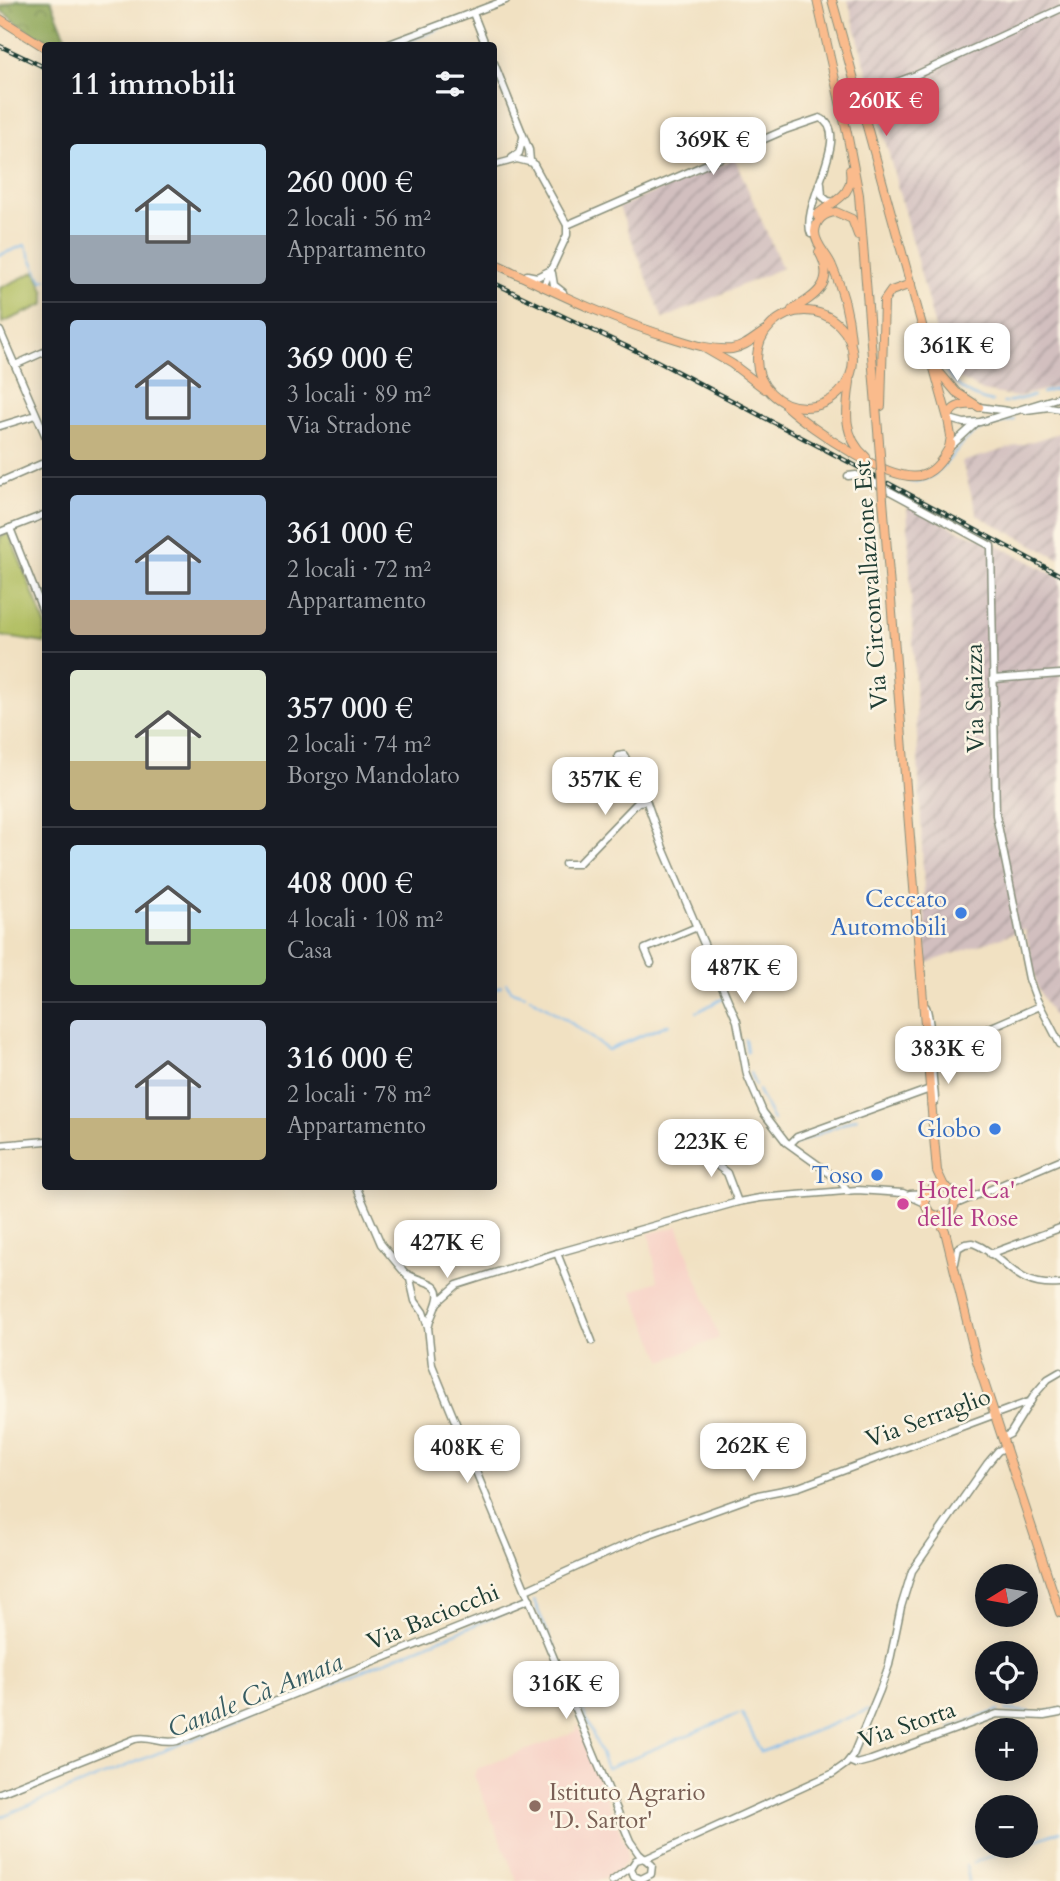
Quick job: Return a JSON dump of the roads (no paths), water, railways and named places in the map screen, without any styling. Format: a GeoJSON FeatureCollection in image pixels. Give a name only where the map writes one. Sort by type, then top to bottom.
{"type":"FeatureCollection","features":[{"type":"Feature","properties":{"kind":"main road","name":"Via Circonvallazione Est"},"geometry":{"type":"LineString","coordinates":[[817,0],[847,129],[861,212],[937,1171]]}},
{"type":"Feature","properties":{"kind":"main road"},"geometry":{"type":"LineString","coordinates":[[697,345],[727,361],[840,444],[877,465],[904,476],[922,475],[938,464],[949,448],[950,416],[832,0]]}},
{"type":"Feature","properties":{"kind":"main road"},"geometry":{"type":"LineString","coordinates":[[0,19],[42,45]]}},
{"type":"Feature","properties":{"kind":"main road"},"geometry":{"type":"LineString","coordinates":[[497,263],[612,318],[717,349],[745,344],[814,296],[824,281],[824,261],[813,242],[814,230],[816,217],[847,193],[851,181],[845,134],[847,129]]}},
{"type":"Feature","properties":{"kind":"main road"},"geometry":{"type":"LineString","coordinates":[[867,286],[853,220],[844,214],[832,212],[822,216],[814,230],[816,239],[834,271],[849,328],[852,374],[846,408],[847,428],[856,446],[877,465]]}},
{"type":"Feature","properties":{"kind":"main road"},"geometry":{"type":"LineString","coordinates":[[879,451],[883,304],[891,291],[911,284]]}},
{"type":"Feature","properties":{"kind":"main road"},"geometry":{"type":"LineString","coordinates":[[787,314],[806,310],[824,314],[843,329],[851,346]]}},
{"type":"Feature","properties":{"kind":"main road"},"geometry":{"type":"LineString","coordinates":[[767,329],[759,345],[757,364],[763,382],[778,398],[801,407],[822,404],[841,392],[852,374]]}},
{"type":"Feature","properties":{"kind":"main road"},"geometry":{"type":"LineString","coordinates":[[936,372],[951,388],[979,407]]}},
{"type":"Feature","properties":{"kind":"main road"},"geometry":{"type":"LineString","coordinates":[[950,416],[962,405],[979,407]]}},
{"type":"Feature","properties":{"kind":"main road"},"geometry":{"type":"LineString","coordinates":[[937,1171],[944,1186],[954,1194],[956,1204],[953,1210],[941,1215],[929,1211],[928,1195],[937,1171]]}},
{"type":"Feature","properties":{"kind":"main road"},"geometry":{"type":"LineString","coordinates":[[928,1195],[944,1186]]}},
{"type":"Feature","properties":{"kind":"main road"},"geometry":{"type":"LineString","coordinates":[[941,1215],[976,1358],[1060,1613]]}},
{"type":"Feature","properties":{"kind":"street"},"geometry":{"type":"LineString","coordinates":[[395,42],[506,0]]}},
{"type":"Feature","properties":{"kind":"street"},"geometry":{"type":"LineString","coordinates":[[859,96],[916,75],[1060,9]]}},
{"type":"Feature","properties":{"kind":"street"},"geometry":{"type":"LineString","coordinates":[[473,13],[484,42]]}},
{"type":"Feature","properties":{"kind":"street"},"geometry":{"type":"LineString","coordinates":[[497,70],[530,151],[530,161]]}},
{"type":"Feature","properties":{"kind":"street"},"geometry":{"type":"LineString","coordinates":[[567,225],[816,118],[826,121],[831,135],[830,151],[810,213],[808,225],[814,230]]}},
{"type":"Feature","properties":{"kind":"street"},"geometry":{"type":"LineString","coordinates":[[506,161],[519,153],[523,144],[522,133]]}},
{"type":"Feature","properties":{"kind":"street"},"geometry":{"type":"LineString","coordinates":[[497,164],[520,159],[530,161],[539,171],[567,225],[567,235],[543,287]]}},
{"type":"Feature","properties":{"kind":"street"},"geometry":{"type":"LineString","coordinates":[[823,175],[820,188],[822,196],[828,201],[837,202]]}},
{"type":"Feature","properties":{"kind":"street"},"geometry":{"type":"LineString","coordinates":[[497,262],[534,278],[544,275],[553,267]]}},
{"type":"Feature","properties":{"kind":"street"},"geometry":{"type":"LineString","coordinates":[[553,267],[553,281],[557,289],[612,318]]}},
{"type":"Feature","properties":{"kind":"street"},"geometry":{"type":"LineString","coordinates":[[0,331],[42,424]]}},
{"type":"Feature","properties":{"kind":"street"},"geometry":{"type":"LineString","coordinates":[[15,365],[42,353]]}},
{"type":"Feature","properties":{"kind":"street"},"geometry":{"type":"LineString","coordinates":[[949,448],[967,430],[980,422],[1060,397]]}},
{"type":"Feature","properties":{"kind":"street"},"geometry":{"type":"LineString","coordinates":[[979,407],[1013,410],[1046,407],[1060,409]]}},
{"type":"Feature","properties":{"kind":"street"},"geometry":{"type":"LineString","coordinates":[[0,426],[36,415]]}},
{"type":"Feature","properties":{"kind":"street"},"geometry":{"type":"LineString","coordinates":[[950,416],[964,424],[980,422]]}},
{"type":"Feature","properties":{"kind":"street"},"geometry":{"type":"LineString","coordinates":[[0,482],[42,464]]}},
{"type":"Feature","properties":{"kind":"street","name":"Via Staizza"},"geometry":{"type":"LineString","coordinates":[[848,476],[856,475],[875,483],[991,546],[996,818],[1027,972],[1040,1006],[1060,1044]]}},
{"type":"Feature","properties":{"kind":"street"},"geometry":{"type":"LineString","coordinates":[[0,532],[42,516]]}},
{"type":"Feature","properties":{"kind":"street"},"geometry":{"type":"LineString","coordinates":[[10,528],[42,609]]}},
{"type":"Feature","properties":{"kind":"street"},"geometry":{"type":"LineString","coordinates":[[993,679],[1060,674]]}},
{"type":"Feature","properties":{"kind":"street"},"geometry":{"type":"LineString","coordinates":[[618,756],[624,755],[646,801],[663,848],[737,1021],[747,1075],[762,1112],[774,1129],[790,1144],[839,1180],[848,1191]]}},
{"type":"Feature","properties":{"kind":"street"},"geometry":{"type":"LineString","coordinates":[[565,864],[578,864],[638,802],[646,801]]}},
{"type":"Feature","properties":{"kind":"street"},"geometry":{"type":"LineString","coordinates":[[651,963],[645,948],[697,927]]}},
{"type":"Feature","properties":{"kind":"street"},"geometry":{"type":"LineString","coordinates":[[923,999],[933,1039],[948,1046]]}},
{"type":"Feature","properties":{"kind":"street"},"geometry":{"type":"LineString","coordinates":[[931,1105],[935,1098],[933,1059],[937,1053],[1040,1006]]}},
{"type":"Feature","properties":{"kind":"street"},"geometry":{"type":"LineString","coordinates":[[790,1144],[797,1138],[930,1090]]}},
{"type":"Feature","properties":{"kind":"street"},"geometry":{"type":"LineString","coordinates":[[0,1145],[42,1141]]}},
{"type":"Feature","properties":{"kind":"street"},"geometry":{"type":"LineString","coordinates":[[714,1145],[719,1167],[727,1173],[738,1202]]}},
{"type":"Feature","properties":{"kind":"street"},"geometry":{"type":"LineString","coordinates":[[956,1204],[1060,1160]]}},
{"type":"Feature","properties":{"kind":"street"},"geometry":{"type":"LineString","coordinates":[[358,1190],[381,1244],[406,1273],[415,1301],[420,1306],[428,1327],[433,1369],[630,1841],[644,1859],[651,1874]]}},
{"type":"Feature","properties":{"kind":"street"},"geometry":{"type":"LineString","coordinates":[[406,1273],[430,1283],[457,1285],[557,1252],[760,1198],[848,1191],[928,1195]]}},
{"type":"Feature","properties":{"kind":"street"},"geometry":{"type":"LineString","coordinates":[[954,1194],[975,1196]]}},
{"type":"Feature","properties":{"kind":"street"},"geometry":{"type":"LineString","coordinates":[[990,1254],[1060,1228]]}},
{"type":"Feature","properties":{"kind":"street"},"geometry":{"type":"LineString","coordinates":[[955,1274],[956,1253],[959,1247],[970,1243],[1029,1281],[1044,1285],[1060,1284]]}},
{"type":"Feature","properties":{"kind":"street"},"geometry":{"type":"LineString","coordinates":[[557,1252],[592,1341]]}},
{"type":"Feature","properties":{"kind":"street"},"geometry":{"type":"LineString","coordinates":[[414,1294],[419,1286],[430,1283]]}},
{"type":"Feature","properties":{"kind":"street"},"geometry":{"type":"LineString","coordinates":[[428,1327],[439,1291],[430,1283]]}},
{"type":"Feature","properties":{"kind":"street"},"geometry":{"type":"LineString","coordinates":[[420,1306],[428,1308],[437,1303],[457,1285]]}},
{"type":"Feature","properties":{"kind":"street"},"geometry":{"type":"LineString","coordinates":[[1002,1438],[1010,1434],[1042,1385],[1060,1372]]}},
{"type":"Feature","properties":{"kind":"street","name":"Via Serraglio"},"geometry":{"type":"LineString","coordinates":[[526,1590],[647,1535],[766,1493],[799,1487],[1031,1401]]}},
{"type":"Feature","properties":{"kind":"street"},"geometry":{"type":"LineString","coordinates":[[613,1881],[636,1860],[659,1853],[832,1774],[849,1761],[886,1675],[912,1571],[995,1454],[1006,1447]]}},
{"type":"Feature","properties":{"kind":"street","name":"Via Baciocchi"},"geometry":{"type":"LineString","coordinates":[[0,1793],[135,1739],[149,1737],[164,1743],[177,1741],[530,1599]]}},
{"type":"Feature","properties":{"kind":"street","name":"Via Storta"},"geometry":{"type":"LineString","coordinates":[[849,1761],[856,1764],[871,1760],[997,1714],[1044,1716],[1060,1713]]}},
{"type":"Feature","properties":{"kind":"street"},"geometry":{"type":"LineString","coordinates":[[630,1841],[632,1872],[638,1879]]}},
{"type":"Feature","properties":{"kind":"street"},"geometry":{"type":"LineString","coordinates":[[613,1881],[647,1878],[659,1853]]}},
{"type":"Feature","properties":{"kind":"waterway"},"geometry":{"type":"LineString","coordinates":[[407,42],[441,28]]}},
{"type":"Feature","properties":{"kind":"waterway"},"geometry":{"type":"LineString","coordinates":[[0,255],[25,245],[42,281]]}},
{"type":"Feature","properties":{"kind":"waterway"},"geometry":{"type":"LineString","coordinates":[[944,369],[965,391],[992,402]]}},
{"type":"Feature","properties":{"kind":"waterway"},"geometry":{"type":"LineString","coordinates":[[1042,393],[1060,388]]}},
{"type":"Feature","properties":{"kind":"waterway"},"geometry":{"type":"LineString","coordinates":[[1003,403],[1033,396]]}},
{"type":"Feature","properties":{"kind":"waterway"},"geometry":{"type":"LineString","coordinates":[[910,482],[931,477],[978,431],[1014,420]]}},
{"type":"Feature","properties":{"kind":"waterway"},"geometry":{"type":"LineString","coordinates":[[506,983],[512,991],[525,995]]}},
{"type":"Feature","properties":{"kind":"waterway"},"geometry":{"type":"LineString","coordinates":[[497,988],[501,986]]}},
{"type":"Feature","properties":{"kind":"waterway"},"geometry":{"type":"LineString","coordinates":[[529,997],[608,1050],[669,1024]]}},
{"type":"Feature","properties":{"kind":"waterway"},"geometry":{"type":"LineString","coordinates":[[697,1012],[724,998]]}},
{"type":"Feature","properties":{"kind":"waterway"},"geometry":{"type":"LineString","coordinates":[[726,1003],[732,1019]]}},
{"type":"Feature","properties":{"kind":"waterway"},"geometry":{"type":"LineString","coordinates":[[745,1039],[747,1052]]}},
{"type":"Feature","properties":{"kind":"waterway"},"geometry":{"type":"LineString","coordinates":[[750,1073],[755,1085]]}},
{"type":"Feature","properties":{"kind":"waterway"},"geometry":{"type":"LineString","coordinates":[[758,1090],[773,1120]]}},
{"type":"Feature","properties":{"kind":"waterway"},"geometry":{"type":"LineString","coordinates":[[795,1145],[857,1118]]}},
{"type":"Feature","properties":{"kind":"waterway","name":"Canale Cà Amata"},"geometry":{"type":"LineString","coordinates":[[534,1601],[563,1669]]}},
{"type":"Feature","properties":{"kind":"waterway","name":"Canale Cà Amata"},"geometry":{"type":"LineString","coordinates":[[0,1817],[524,1605]]}},
{"type":"Feature","properties":{"kind":"waterway","name":"Canale Cà Amata"},"geometry":{"type":"LineString","coordinates":[[574,1679],[584,1713],[607,1768],[739,1714]]}},
{"type":"Feature","properties":{"kind":"waterway","name":"Canale Cà Amata"},"geometry":{"type":"LineString","coordinates":[[742,1713],[761,1752],[868,1710]]}},
{"type":"Feature","properties":{"kind":"waterway","name":"Canale Cà Amata"},"geometry":{"type":"LineString","coordinates":[[950,1728],[999,1710]]}},
{"type":"Feature","properties":{"kind":"waterway","name":"Canale Cà Amata"},"geometry":{"type":"LineString","coordinates":[[1006,1710],[1029,1712]]}},
{"type":"Feature","properties":{"kind":"waterway","name":"Canale Cà Amata"},"geometry":{"type":"LineString","coordinates":[[1038,1713],[1060,1710]]}},
{"type":"Feature","properties":{"kind":"waterway","name":"Canale Cà Amata"},"geometry":{"type":"LineString","coordinates":[[859,1760],[857,1755],[869,1724]]}},
{"type":"Feature","properties":{"kind":"waterway"},"geometry":{"type":"LineString","coordinates":[[1038,1839],[1060,1831]]}},
{"type":"Feature","properties":{"kind":"waterway"},"geometry":{"type":"LineString","coordinates":[[972,1863],[986,1858]]}},
{"type":"Feature","properties":{"kind":"waterway"},"geometry":{"type":"LineString","coordinates":[[966,1865],[969,1881]]}},
{"type":"Feature","properties":{"kind":"railway"},"geometry":{"type":"LineString","coordinates":[[0,46],[42,66]]}},
{"type":"Feature","properties":{"kind":"railway"},"geometry":{"type":"LineString","coordinates":[[497,284],[655,360],[877,477]]}},
{"type":"Feature","properties":{"kind":"railway"},"geometry":{"type":"LineString","coordinates":[[888,483],[1060,575]]}},
{"type":"Feature","properties":{"kind":"place","name":"Ceccato Automobili"},"geometry":{"type":"Point","coordinates":[961,913]}},
{"type":"Feature","properties":{"kind":"place","name":"Globo"},"geometry":{"type":"Point","coordinates":[995,1129]}},
{"type":"Feature","properties":{"kind":"place","name":"Toso"},"geometry":{"type":"Point","coordinates":[877,1175]}},
{"type":"Feature","properties":{"kind":"place","name":"Hotel Ca' delle Rose"},"geometry":{"type":"Point","coordinates":[903,1204]}},
{"type":"Feature","properties":{"kind":"place","name":"Istituto Agrario 'D. Sartor'"},"geometry":{"type":"Point","coordinates":[535,1806]}}]}
